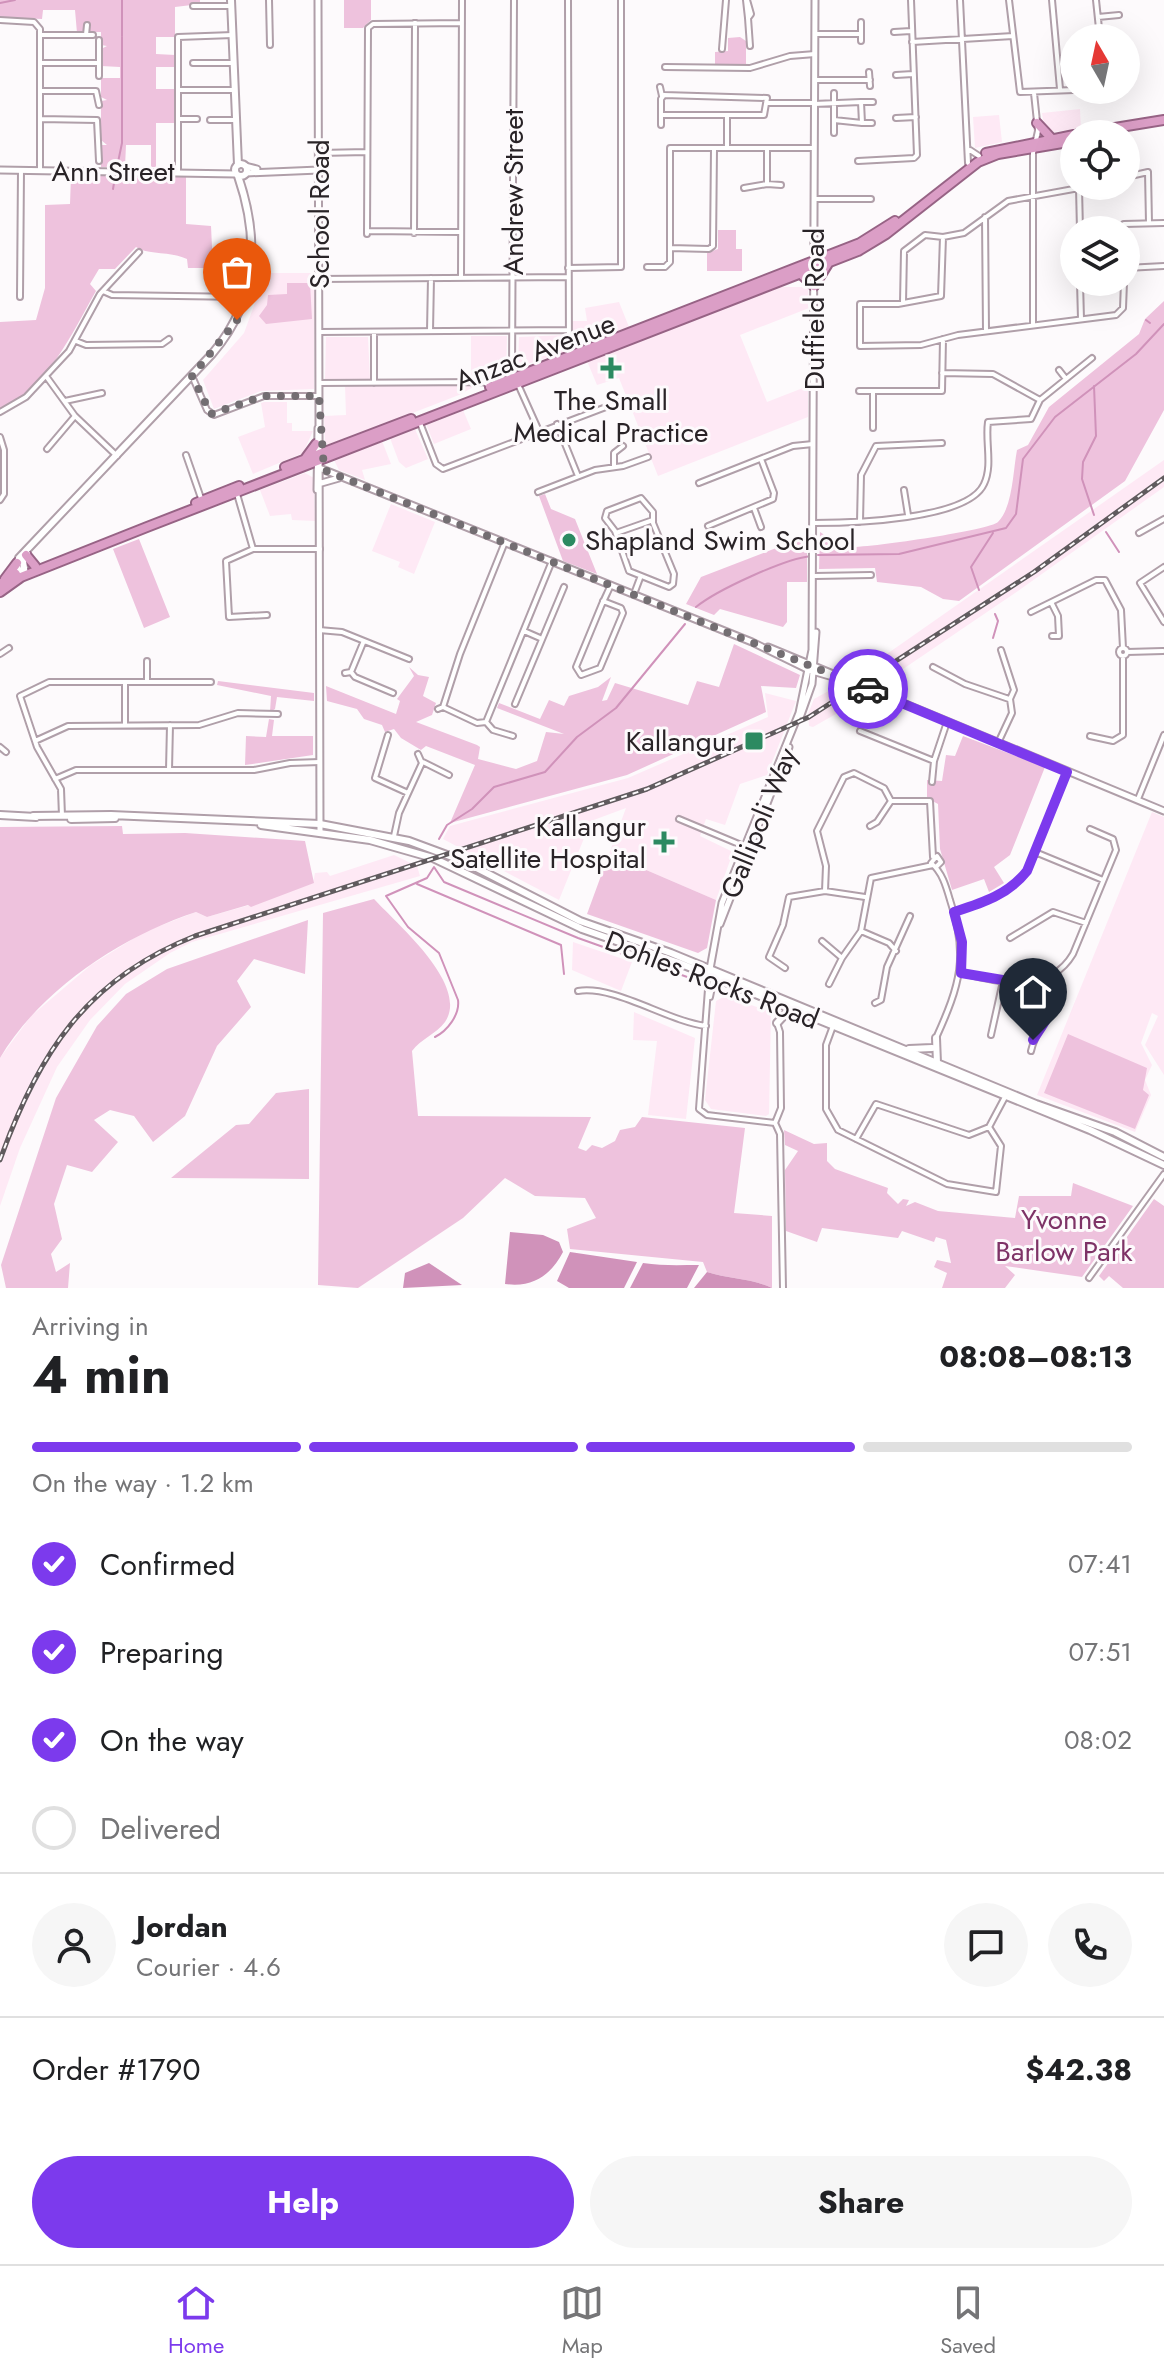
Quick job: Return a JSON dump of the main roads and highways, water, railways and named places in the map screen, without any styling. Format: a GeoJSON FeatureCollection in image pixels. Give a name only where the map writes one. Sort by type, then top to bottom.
{"type":"FeatureCollection","features":[{"type":"Feature","properties":{"kind":"highway"},"geometry":{"type":"LineString","coordinates":[[1037,123],[1051,138]]}},
{"type":"Feature","properties":{"kind":"highway","name":"Anzac Avenue"},"geometry":{"type":"LineString","coordinates":[[1140,128],[1164,123]]}},
{"type":"Feature","properties":{"kind":"highway","name":"Anzac Avenue"},"geometry":{"type":"LineString","coordinates":[[1140,126],[1164,123]]}},
{"type":"Feature","properties":{"kind":"highway","name":"Anzac Avenue"},"geometry":{"type":"LineString","coordinates":[[21,572],[106,542],[492,386],[516,380],[800,273],[814,264],[830,262],[873,243],[978,162],[1060,137]]}},
{"type":"Feature","properties":{"kind":"highway","name":"Anzac Avenue"},"geometry":{"type":"LineString","coordinates":[[235,490],[305,460],[419,421],[569,356],[814,264],[880,231],[979,156],[1060,142]]}},
{"type":"Feature","properties":{"kind":"highway"},"geometry":{"type":"LineString","coordinates":[[800,273],[814,286],[830,262]]}},
{"type":"Feature","properties":{"kind":"highway","name":"Anzac Avenue"},"geometry":{"type":"LineString","coordinates":[[0,592],[21,572],[106,542]]}},
{"type":"Feature","properties":{"kind":"highway"},"geometry":{"type":"LineString","coordinates":[[28,553],[35,566]]}},
{"type":"Feature","properties":{"kind":"highway"},"geometry":{"type":"LineString","coordinates":[[2,582],[21,572]]}},
{"type":"Feature","properties":{"kind":"main road"},"geometry":{"type":"LineString","coordinates":[[21,572],[28,553],[229,333],[246,298],[252,259],[238,151],[232,3]]}},
{"type":"Feature","properties":{"kind":"main road","name":"Dohles Rocks Road"},"geometry":{"type":"LineString","coordinates":[[0,815],[320,824],[394,836],[463,861],[580,921],[926,1061],[1115,1132],[1164,1157]]}},
{"type":"Feature","properties":{"kind":"main road","name":"Dohles Rocks Road"},"geometry":{"type":"LineString","coordinates":[[254,823],[370,840],[433,858],[568,923],[712,973],[790,1009],[902,1049],[1005,1097],[1116,1141],[1164,1165]]}},
{"type":"Feature","properties":{"kind":"main road"},"geometry":{"type":"LineString","coordinates":[[777,1023],[790,1009]]}},
{"type":"Feature","properties":{"kind":"main road"},"geometry":{"type":"LineString","coordinates":[[936,1038],[937,1063]]}},
{"type":"Feature","properties":{"kind":"main road"},"geometry":{"type":"LineString","coordinates":[[902,1049],[932,1048]]}},
{"type":"Feature","properties":{"kind":"waterway"},"geometry":{"type":"LineString","coordinates":[[0,3],[15,0]]}},
{"type":"Feature","properties":{"kind":"waterway"},"geometry":{"type":"LineString","coordinates":[[122,0],[122,36]]}},
{"type":"Feature","properties":{"kind":"waterway"},"geometry":{"type":"LineString","coordinates":[[117,167],[122,143],[122,37]]}},
{"type":"Feature","properties":{"kind":"waterway"},"geometry":{"type":"LineString","coordinates":[[113,189],[115,177]]}},
{"type":"Feature","properties":{"kind":"waterway"},"geometry":{"type":"LineString","coordinates":[[1146,320],[1150,323]]}},
{"type":"Feature","properties":{"kind":"waterway"},"geometry":{"type":"LineString","coordinates":[[818,555],[899,554],[1006,528],[1016,514],[1023,459],[1055,417],[1136,354],[1164,324]]}},
{"type":"Feature","properties":{"kind":"waterway"},"geometry":{"type":"LineString","coordinates":[[1094,386],[1096,436],[1083,462],[1082,479],[1094,515]]}},
{"type":"Feature","properties":{"kind":"waterway"},"geometry":{"type":"LineString","coordinates":[[1106,532],[1119,552]]}},
{"type":"Feature","properties":{"kind":"waterway"},"geometry":{"type":"LineString","coordinates":[[979,590],[971,567],[993,533]]}},
{"type":"Feature","properties":{"kind":"waterway"},"geometry":{"type":"LineString","coordinates":[[696,607],[751,576],[811,556]]}},
{"type":"Feature","properties":{"kind":"waterway"},"geometry":{"type":"LineString","coordinates":[[993,638],[998,621],[995,614]]}},
{"type":"Feature","properties":{"kind":"waterway"},"geometry":{"type":"LineString","coordinates":[[439,839],[447,825],[472,809],[494,787],[545,772],[577,737],[616,708],[685,624]]}},
{"type":"Feature","properties":{"kind":"waterway"},"geometry":{"type":"LineString","coordinates":[[435,1037],[452,1022],[458,1000],[439,953],[408,927],[386,896],[427,878],[434,867],[444,882],[578,938],[690,978]]}},
{"type":"Feature","properties":{"kind":"waterway"},"geometry":{"type":"LineString","coordinates":[[417,884],[561,945],[564,974]]}},
{"type":"Feature","properties":{"kind":"railway"},"geometry":{"type":"LineString","coordinates":[[0,1160],[31,1086],[71,1024],[95,998],[124,974],[157,954],[195,936],[647,789],[809,717],[1034,572],[1164,478]]}},
{"type":"Feature","properties":{"kind":"place","name":"The Small Medical Practice"},"geometry":{"type":"Point","coordinates":[611,368]}},
{"type":"Feature","properties":{"kind":"place","name":"Shapland Swim School"},"geometry":{"type":"Point","coordinates":[569,540]}},
{"type":"Feature","properties":{"kind":"place","name":"Kallangur"},"geometry":{"type":"Point","coordinates":[754,741]}},
{"type":"Feature","properties":{"kind":"place","name":"Kallangur Satellite Hospital"},"geometry":{"type":"Point","coordinates":[664,842]}},
{"type":"Feature","properties":{"kind":"park label","name":"Yvonne Barlow Park"},"geometry":{"type":"Point","coordinates":[1064,1235]}}]}
